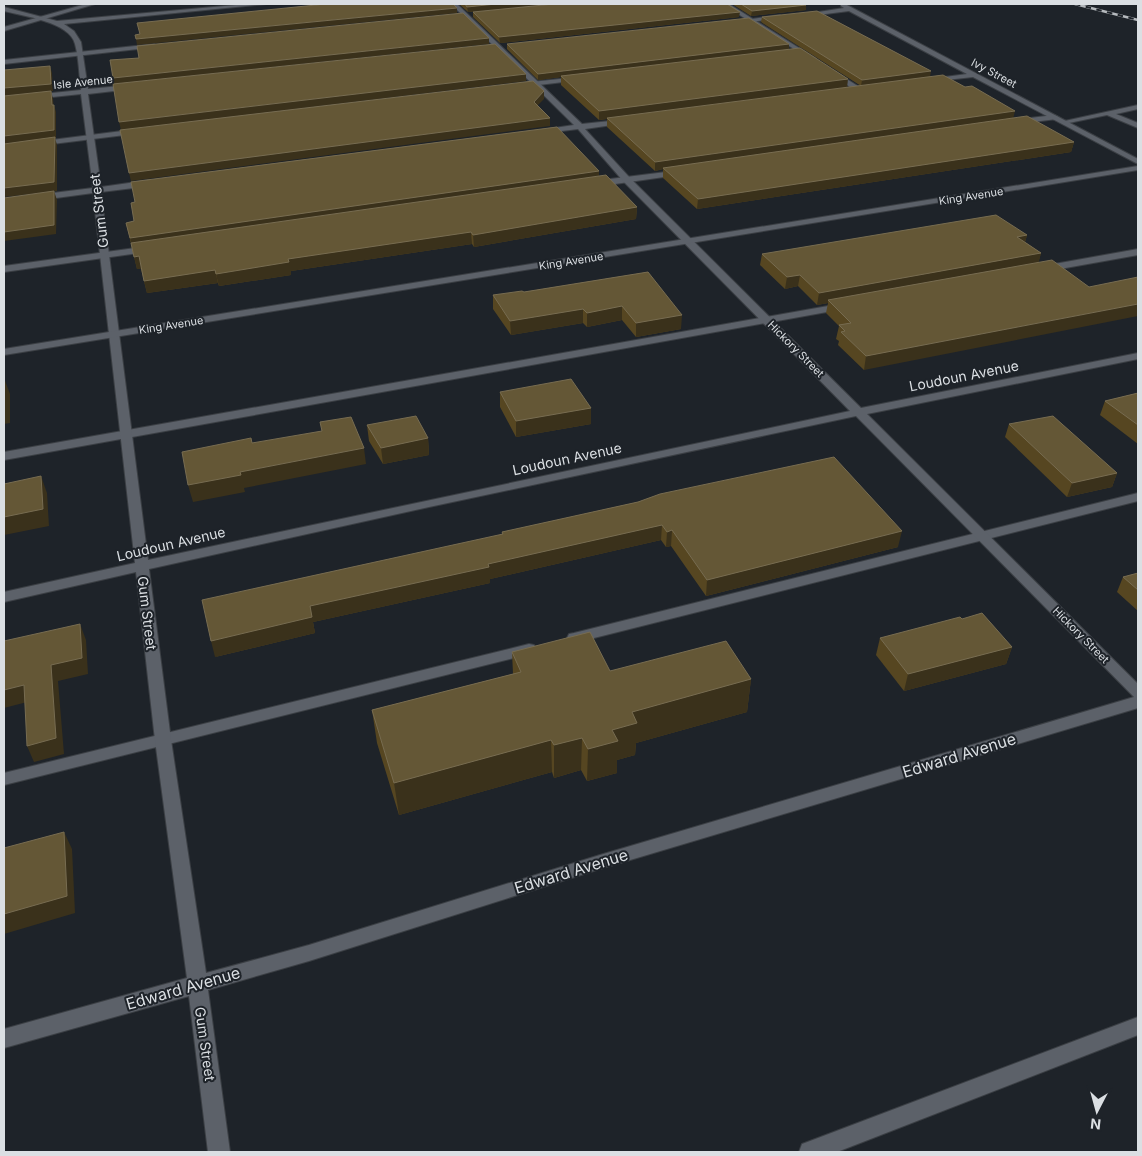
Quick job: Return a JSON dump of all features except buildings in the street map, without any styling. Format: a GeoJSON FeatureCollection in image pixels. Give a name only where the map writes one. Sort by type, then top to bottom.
{"type":"FeatureCollection","features":[{"type":"Feature","properties":{"kind":"street"},"geometry":{"type":"LineString","coordinates":[[4,29],[92,4]]}},
{"type":"Feature","properties":{"kind":"street"},"geometry":{"type":"LineString","coordinates":[[4,9],[57,23],[264,4]]}},
{"type":"Feature","properties":{"kind":"street","name":"Hickory Street"},"geometry":{"type":"LineString","coordinates":[[454,4],[580,127],[627,180],[1138,692]]}},
{"type":"Feature","properties":{"kind":"street"},"geometry":{"type":"LineString","coordinates":[[725,4],[816,62]]}},
{"type":"Feature","properties":{"kind":"street","name":"Ivy Street"},"geometry":{"type":"LineString","coordinates":[[840,4],[1138,162]]}},
{"type":"Feature","properties":{"kind":"street"},"geometry":{"type":"LineString","coordinates":[[723,23],[850,9]]}},
{"type":"Feature","properties":{"kind":"street","name":"Gum Street"},"geometry":{"type":"LineString","coordinates":[[57,23],[72,32],[76,37],[79,54],[97,190],[162,740],[219,1152]]}},
{"type":"Feature","properties":{"kind":"street"},"geometry":{"type":"LineString","coordinates":[[4,62],[160,46]]}},
{"type":"Feature","properties":{"kind":"street"},"geometry":{"type":"LineString","coordinates":[[792,53],[802,52]]}},
{"type":"Feature","properties":{"kind":"street"},"geometry":{"type":"LineString","coordinates":[[824,66],[860,90]]}},
{"type":"Feature","properties":{"kind":"street"},"geometry":{"type":"LineString","coordinates":[[917,83],[974,75]]}},
{"type":"Feature","properties":{"kind":"street"},"geometry":{"type":"LineString","coordinates":[[515,86],[583,78]]}},
{"type":"Feature","properties":{"kind":"street","name":"Isle Avenue"},"geometry":{"type":"LineString","coordinates":[[4,100],[137,87]]}},
{"type":"Feature","properties":{"kind":"street"},"geometry":{"type":"LineString","coordinates":[[851,92],[870,89]]}},
{"type":"Feature","properties":{"kind":"street"},"geometry":{"type":"LineString","coordinates":[[1064,122],[1138,107]]}},
{"type":"Feature","properties":{"kind":"street"},"geometry":{"type":"LineString","coordinates":[[1108,113],[1138,126]]}},
{"type":"Feature","properties":{"kind":"street"},"geometry":{"type":"LineString","coordinates":[[1006,124],[1054,117]]}},
{"type":"Feature","properties":{"kind":"street"},"geometry":{"type":"LineString","coordinates":[[530,134],[636,120]]}},
{"type":"Feature","properties":{"kind":"street"},"geometry":{"type":"LineString","coordinates":[[4,148],[147,130]]}},
{"type":"Feature","properties":{"kind":"street","name":"King Avenue"},"geometry":{"type":"LineString","coordinates":[[4,352],[1138,168]]}},
{"type":"Feature","properties":{"kind":"street"},"geometry":{"type":"LineString","coordinates":[[588,185],[693,170]]}},
{"type":"Feature","properties":{"kind":"street"},"geometry":{"type":"LineString","coordinates":[[4,202],[155,182]]}},
{"type":"Feature","properties":{"kind":"street"},"geometry":{"type":"LineString","coordinates":[[4,269],[163,247]]}},
{"type":"Feature","properties":{"kind":"street"},"geometry":{"type":"LineString","coordinates":[[1031,272],[1138,252]]}},
{"type":"Feature","properties":{"kind":"street"},"geometry":{"type":"LineString","coordinates":[[4,456],[855,304]]}},
{"type":"Feature","properties":{"kind":"street","name":"Loudoun Avenue"},"geometry":{"type":"LineString","coordinates":[[4,597],[859,412],[1138,356]]}},
{"type":"Feature","properties":{"kind":"street"},"geometry":{"type":"LineString","coordinates":[[558,642],[1138,497]]}},
{"type":"Feature","properties":{"kind":"street"},"geometry":{"type":"LineString","coordinates":[[4,779],[539,647]]}},
{"type":"Feature","properties":{"kind":"street","name":"Edward Avenue"},"geometry":{"type":"LineString","coordinates":[[4,1039],[309,953],[610,859],[1138,702]]}},
{"type":"Feature","properties":{"kind":"street"},"geometry":{"type":"LineString","coordinates":[[810,1152],[1138,1026]]}},
{"type":"Feature","properties":{"kind":"railway"},"geometry":{"type":"LineString","coordinates":[[1075,4],[1138,20]]}}]}
